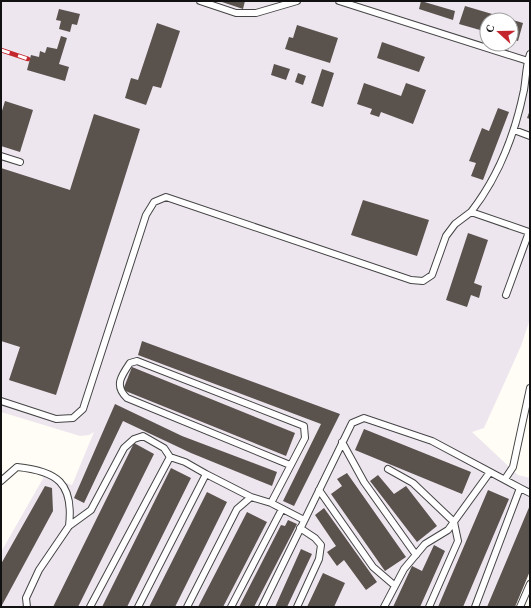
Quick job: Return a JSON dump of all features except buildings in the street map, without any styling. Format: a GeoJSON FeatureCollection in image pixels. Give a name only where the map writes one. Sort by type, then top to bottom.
{"type":"FeatureCollection","features":[{"type":"Feature","properties":{"kind":"lane"},"geometry":{"type":"LineString","coordinates":[[200,1],[236,13],[256,14],[297,1]]}},
{"type":"Feature","properties":{"kind":"lane"},"geometry":{"type":"LineString","coordinates":[[339,1],[528,61]]}},
{"type":"Feature","properties":{"kind":"lane"},"geometry":{"type":"LineString","coordinates":[[1,401],[56,419],[73,418],[83,409],[146,215],[154,202],[166,197],[411,280],[423,281],[432,275],[446,236],[455,224],[471,212],[496,175],[514,130],[524,89],[530,54]]}},
{"type":"Feature","properties":{"kind":"lane"},"geometry":{"type":"LineString","coordinates":[[514,130],[530,136]]}},
{"type":"Feature","properties":{"kind":"lane"},"geometry":{"type":"LineString","coordinates":[[1,156],[20,162]]}},
{"type":"Feature","properties":{"kind":"lane"},"geometry":{"type":"LineString","coordinates":[[471,212],[530,231],[506,295]]}},
{"type":"Feature","properties":{"kind":"lane"},"geometry":{"type":"LineString","coordinates":[[271,503],[305,438],[304,426],[137,361],[130,362],[124,371],[119,384],[120,392],[127,398],[290,465]]}},
{"type":"Feature","properties":{"kind":"lane"},"geometry":{"type":"LineString","coordinates":[[505,479],[513,467],[530,388]]}},
{"type":"Feature","properties":{"kind":"lane"},"geometry":{"type":"LineString","coordinates":[[262,607],[352,422],[364,418],[432,441],[530,493]]}},
{"type":"Feature","properties":{"kind":"lane"},"geometry":{"type":"LineString","coordinates":[[27,607],[26,598],[39,570],[69,526],[91,510],[124,448],[134,439],[143,436],[164,448],[170,457],[185,462],[252,497],[271,503],[304,520]]}},
{"type":"Feature","properties":{"kind":"lane"},"geometry":{"type":"LineString","coordinates":[[342,442],[364,482],[416,555]]}},
{"type":"Feature","properties":{"kind":"lane"},"geometry":{"type":"LineString","coordinates":[[90,607],[170,457]]}},
{"type":"Feature","properties":{"kind":"lane"},"geometry":{"type":"LineString","coordinates":[[1,480],[18,467],[36,469],[57,478],[65,489],[71,508],[69,526]]}},
{"type":"Feature","properties":{"kind":"lane"},"geometry":{"type":"LineString","coordinates":[[388,470],[413,483],[454,522],[458,541],[429,607]]}},
{"type":"Feature","properties":{"kind":"lane"},"geometry":{"type":"LineString","coordinates":[[384,607],[394,585],[416,555],[426,544],[448,530],[490,472]]}},
{"type":"Feature","properties":{"kind":"lane"},"geometry":{"type":"LineString","coordinates":[[138,607],[206,474]]}},
{"type":"Feature","properties":{"kind":"lane"},"geometry":{"type":"LineString","coordinates":[[475,607],[520,488]]}},
{"type":"Feature","properties":{"kind":"lane"},"geometry":{"type":"LineString","coordinates":[[319,490],[373,567],[394,585]]}},
{"type":"Feature","properties":{"kind":"lane"},"geometry":{"type":"LineString","coordinates":[[187,607],[237,509],[252,497]]}},
{"type":"Feature","properties":{"kind":"lane"},"geometry":{"type":"LineString","coordinates":[[231,607],[282,509]]}},
{"type":"Feature","properties":{"kind":"lane"},"geometry":{"type":"LineString","coordinates":[[297,607],[319,559],[321,545],[315,538],[300,528]]}},
{"type":"Feature","properties":{"kind":"lane"},"geometry":{"type":"LineString","coordinates":[[520,607],[530,584]]}},
{"type":"Feature","properties":{"kind":"shaded area"},"geometry":{"type":"Polygon","coordinates":[[[1,1],[530,1],[530,319],[521,346],[484,428],[472,432],[518,475],[530,478],[530,571],[515,607],[1,607],[1,552],[45,475],[72,485],[94,432],[89,435],[80,436],[1,412],[1,1]]]}},
{"type":"Feature","properties":{"kind":"railway"},"geometry":{"type":"LineString","coordinates":[[1,50],[28,59]]}}]}
